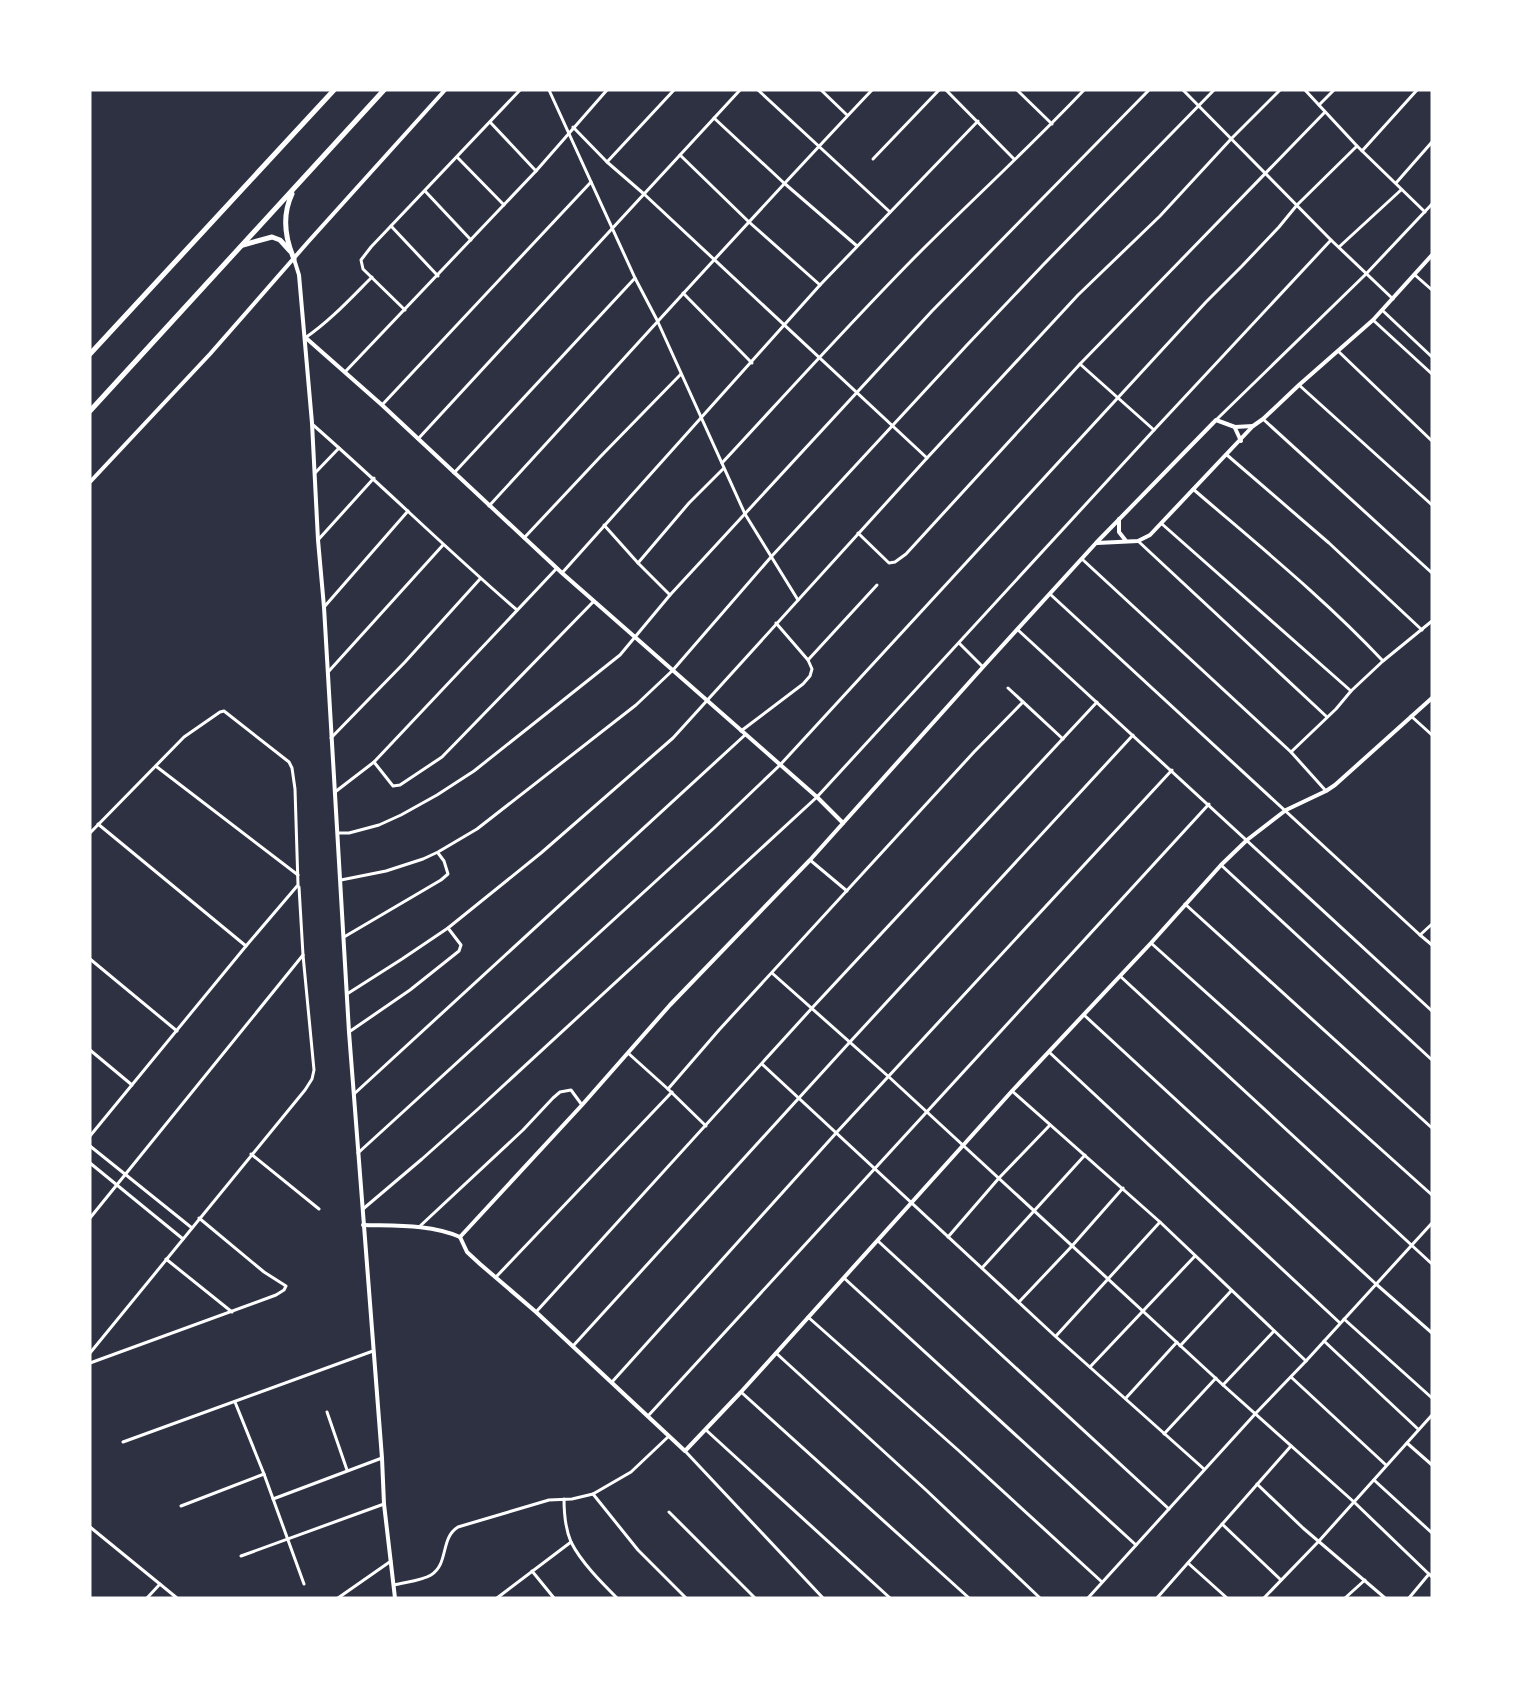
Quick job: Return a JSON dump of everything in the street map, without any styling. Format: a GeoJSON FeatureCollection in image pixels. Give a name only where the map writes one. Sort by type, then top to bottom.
{"type":"FeatureCollection","features":[{"type":"Feature","properties":{"kind":"main road"},"geometry":{"type":"LineString","coordinates":[[90,354],[334,90]]}},
{"type":"Feature","properties":{"kind":"main road"},"geometry":{"type":"LineString","coordinates":[[90,411],[384,90]]}},
{"type":"Feature","properties":{"kind":"main road"},"geometry":{"type":"LineString","coordinates":[[293,190],[287,206],[285,226],[294,259]]}},
{"type":"Feature","properties":{"kind":"main road"},"geometry":{"type":"LineString","coordinates":[[241,246],[272,237],[280,240],[290,251]]}},
{"type":"Feature","properties":{"kind":"street"},"geometry":{"type":"LineString","coordinates":[[90,482],[210,354],[445,90]]}},
{"type":"Feature","properties":{"kind":"street"},"geometry":{"type":"LineString","coordinates":[[405,310],[363,268],[360,260],[490,122],[502,106],[520,90]]}},
{"type":"Feature","properties":{"kind":"street"},"geometry":{"type":"LineString","coordinates":[[549,90],[745,514],[798,600]]}},
{"type":"Feature","properties":{"kind":"street"},"geometry":{"type":"LineString","coordinates":[[345,372],[536,171],[608,90]]}},
{"type":"Feature","properties":{"kind":"street"},"geometry":{"type":"LineString","coordinates":[[607,162],[674,90]]}},
{"type":"Feature","properties":{"kind":"street"},"geometry":{"type":"LineString","coordinates":[[418,439],[740,90]]}},
{"type":"Feature","properties":{"kind":"street"},"geometry":{"type":"LineString","coordinates":[[758,90],[890,212]]}},
{"type":"Feature","properties":{"kind":"street"},"geometry":{"type":"LineString","coordinates":[[821,90],[847,115]]}},
{"type":"Feature","properties":{"kind":"street"},"geometry":{"type":"LineString","coordinates":[[873,159],[939,90]]}},
{"type":"Feature","properties":{"kind":"street"},"geometry":{"type":"LineString","coordinates":[[946,90],[1014,159]]}},
{"type":"Feature","properties":{"kind":"street"},"geometry":{"type":"LineString","coordinates":[[1017,90],[1052,124]]}},
{"type":"Feature","properties":{"kind":"street"},"geometry":{"type":"LineString","coordinates":[[721,464],[906,266],[1084,90]]}},
{"type":"Feature","properties":{"kind":"street"},"geometry":{"type":"LineString","coordinates":[[338,833],[366,829],[401,815],[437,795],[465,777],[611,663],[932,311],[1149,90]]}},
{"type":"Feature","properties":{"kind":"street"},"geometry":{"type":"LineString","coordinates":[[1183,90],[1339,248],[1393,299]]}},
{"type":"Feature","properties":{"kind":"street"},"geometry":{"type":"LineString","coordinates":[[341,880],[386,871],[438,852],[477,829],[636,705],[673,670],[771,557],[1036,272],[1214,90]]}},
{"type":"Feature","properties":{"kind":"street"},"geometry":{"type":"LineString","coordinates":[[347,994],[448,928],[532,860],[673,738],[1078,295],[1160,216],[1280,90]]}},
{"type":"Feature","properties":{"kind":"street"},"geometry":{"type":"LineString","coordinates":[[1305,90],[1357,146],[1425,212]]}},
{"type":"Feature","properties":{"kind":"street"},"geometry":{"type":"LineString","coordinates":[[1319,105],[1334,90]]}},
{"type":"Feature","properties":{"kind":"street"},"geometry":{"type":"LineString","coordinates":[[1362,151],[1417,90]]}},
{"type":"Feature","properties":{"kind":"street"},"geometry":{"type":"LineString","coordinates":[[489,506],[657,320],[870,91]]}},
{"type":"Feature","properties":{"kind":"street"},"geometry":{"type":"LineString","coordinates":[[858,533],[889,563],[900,559],[1080,364],[1325,112]]}},
{"type":"Feature","properties":{"kind":"street"},"geometry":{"type":"LineString","coordinates":[[714,118],[857,246]]}},
{"type":"Feature","properties":{"kind":"street"},"geometry":{"type":"LineString","coordinates":[[562,573],[820,285],[978,121]]}},
{"type":"Feature","properties":{"kind":"street"},"geometry":{"type":"LineString","coordinates":[[490,122],[536,171]]}},
{"type":"Feature","properties":{"kind":"street"},"geometry":{"type":"LineString","coordinates":[[573,127],[607,162],[927,458]]}},
{"type":"Feature","properties":{"kind":"street"},"geometry":{"type":"LineString","coordinates":[[1395,183],[1432,142]]}},
{"type":"Feature","properties":{"kind":"street"},"geometry":{"type":"LineString","coordinates":[[358,1153],[780,765],[1117,397],[1279,227],[1297,205],[1357,146]]}},
{"type":"Feature","properties":{"kind":"street"},"geometry":{"type":"LineString","coordinates":[[680,155],[749,222],[820,285]]}},
{"type":"Feature","properties":{"kind":"street"},"geometry":{"type":"LineString","coordinates":[[457,157],[504,205]]}},
{"type":"Feature","properties":{"kind":"street"},"geometry":{"type":"LineString","coordinates":[[382,405],[591,182]]}},
{"type":"Feature","properties":{"kind":"street"},"geometry":{"type":"LineString","coordinates":[[425,190],[471,240]]}},
{"type":"Feature","properties":{"kind":"street"},"geometry":{"type":"LineString","coordinates":[[1339,248],[1402,190]]}},
{"type":"Feature","properties":{"kind":"street"},"geometry":{"type":"LineString","coordinates":[[460,1237],[582,1105],[670,1005],[810,860],[1096,543],[1216,420],[1366,274],[1432,204]]}},
{"type":"Feature","properties":{"kind":"street"},"geometry":{"type":"LineString","coordinates":[[391,226],[438,276]]}},
{"type":"Feature","properties":{"kind":"street"},"geometry":{"type":"LineString","coordinates":[[363,1209],[478,1109],[817,797],[1331,240]]}},
{"type":"Feature","properties":{"kind":"street"},"geometry":{"type":"LineString","coordinates":[[1096,543],[1138,541],[1150,535],[1253,426],[1373,320],[1432,255]]}},
{"type":"Feature","properties":{"kind":"street"},"geometry":{"type":"LineString","coordinates":[[294,259],[299,275],[312,423],[349,1032],[384,1504],[395,1598]]}},
{"type":"Feature","properties":{"kind":"street"},"geometry":{"type":"LineString","coordinates":[[1416,275],[1432,290]]}},
{"type":"Feature","properties":{"kind":"street"},"geometry":{"type":"LineString","coordinates":[[305,338],[338,311],[372,277]]}},
{"type":"Feature","properties":{"kind":"street"},"geometry":{"type":"LineString","coordinates":[[454,473],[635,278]]}},
{"type":"Feature","properties":{"kind":"street"},"geometry":{"type":"LineString","coordinates":[[683,293],[752,363]]}},
{"type":"Feature","properties":{"kind":"street"},"geometry":{"type":"LineString","coordinates":[[1382,310],[1432,357]]}},
{"type":"Feature","properties":{"kind":"street"},"geometry":{"type":"LineString","coordinates":[[1373,320],[1432,374]]}},
{"type":"Feature","properties":{"kind":"street"},"geometry":{"type":"LineString","coordinates":[[305,338],[382,405],[556,568],[636,636],[817,797],[843,823]]}},
{"type":"Feature","properties":{"kind":"street"},"geometry":{"type":"LineString","coordinates":[[1337,350],[1432,441]]}},
{"type":"Feature","properties":{"kind":"street"},"geometry":{"type":"LineString","coordinates":[[1080,364],[1154,430]]}},
{"type":"Feature","properties":{"kind":"street"},"geometry":{"type":"LineString","coordinates":[[524,538],[681,374]]}},
{"type":"Feature","properties":{"kind":"street"},"geometry":{"type":"LineString","coordinates":[[1299,385],[1432,506]]}},
{"type":"Feature","properties":{"kind":"street"},"geometry":{"type":"LineString","coordinates":[[1263,419],[1432,573]]}},
{"type":"Feature","properties":{"kind":"street"},"geometry":{"type":"LineString","coordinates":[[1216,420],[1234,428],[1253,426]]}},
{"type":"Feature","properties":{"kind":"street"},"geometry":{"type":"LineString","coordinates":[[312,423],[374,478],[480,579],[517,610]]}},
{"type":"Feature","properties":{"kind":"street"},"geometry":{"type":"LineString","coordinates":[[1234,428],[1241,441]]}},
{"type":"Feature","properties":{"kind":"street"},"geometry":{"type":"LineString","coordinates":[[315,473],[339,448]]}},
{"type":"Feature","properties":{"kind":"street"},"geometry":{"type":"LineString","coordinates":[[1227,455],[1329,543],[1422,630]]}},
{"type":"Feature","properties":{"kind":"street"},"geometry":{"type":"LineString","coordinates":[[638,563],[689,503],[723,468]]}},
{"type":"Feature","properties":{"kind":"street"},"geometry":{"type":"LineString","coordinates":[[318,540],[374,478]]}},
{"type":"Feature","properties":{"kind":"street"},"geometry":{"type":"LineString","coordinates":[[1193,489],[1280,563],[1383,661]]}},
{"type":"Feature","properties":{"kind":"street"},"geometry":{"type":"LineString","coordinates":[[324,607],[408,511]]}},
{"type":"Feature","properties":{"kind":"street"},"geometry":{"type":"LineString","coordinates":[[1120,518],[1119,532],[1126,542]]}},
{"type":"Feature","properties":{"kind":"street"},"geometry":{"type":"LineString","coordinates":[[1162,524],[1351,691]]}},
{"type":"Feature","properties":{"kind":"street"},"geometry":{"type":"LineString","coordinates":[[604,525],[670,596]]}},
{"type":"Feature","properties":{"kind":"street"},"geometry":{"type":"LineString","coordinates":[[1138,541],[1327,717]]}},
{"type":"Feature","properties":{"kind":"street"},"geometry":{"type":"LineString","coordinates":[[328,672],[444,544]]}},
{"type":"Feature","properties":{"kind":"street"},"geometry":{"type":"LineString","coordinates":[[1082,559],[1291,752],[1326,791]]}},
{"type":"Feature","properties":{"kind":"street"},"geometry":{"type":"LineString","coordinates":[[336,792],[374,762],[556,568]]}},
{"type":"Feature","properties":{"kind":"street"},"geometry":{"type":"LineString","coordinates":[[332,738],[480,579]]}},
{"type":"Feature","properties":{"kind":"street"},"geometry":{"type":"LineString","coordinates":[[808,660],[877,585]]}},
{"type":"Feature","properties":{"kind":"street"},"geometry":{"type":"LineString","coordinates":[[1050,594],[1432,945]]}},
{"type":"Feature","properties":{"kind":"street"},"geometry":{"type":"LineString","coordinates":[[374,762],[393,786],[409,780],[434,762],[453,746],[594,601]]}},
{"type":"Feature","properties":{"kind":"street"},"geometry":{"type":"LineString","coordinates":[[1291,752],[1383,661],[1432,621]]}},
{"type":"Feature","properties":{"kind":"street"},"geometry":{"type":"LineString","coordinates":[[354,1094],[743,733],[810,676],[812,669],[808,660],[776,623]]}},
{"type":"Feature","properties":{"kind":"street"},"geometry":{"type":"LineString","coordinates":[[1018,630],[1432,1011]]}},
{"type":"Feature","properties":{"kind":"street"},"geometry":{"type":"LineString","coordinates":[[959,643],[983,667]]}},
{"type":"Feature","properties":{"kind":"street"},"geometry":{"type":"LineString","coordinates":[[1008,688],[1063,739]]}},
{"type":"Feature","properties":{"kind":"street"},"geometry":{"type":"LineString","coordinates":[[685,1451],[1221,865],[1247,840],[1286,810],[1326,791],[1432,698]]}},
{"type":"Feature","properties":{"kind":"street"},"geometry":{"type":"LineString","coordinates":[[496,1277],[670,1090],[772,973],[974,752],[1023,702]]}},
{"type":"Feature","properties":{"kind":"street"},"geometry":{"type":"LineString","coordinates":[[536,1312],[812,1008],[1097,702]]}},
{"type":"Feature","properties":{"kind":"street"},"geometry":{"type":"LineString","coordinates":[[90,833],[191,731],[224,711],[289,762],[295,789],[298,885],[313,1061],[312,1079],[90,1353]]}},
{"type":"Feature","properties":{"kind":"street"},"geometry":{"type":"LineString","coordinates":[[1411,716],[1432,735]]}},
{"type":"Feature","properties":{"kind":"street"},"geometry":{"type":"LineString","coordinates":[[573,1346],[1133,735]]}},
{"type":"Feature","properties":{"kind":"street"},"geometry":{"type":"LineString","coordinates":[[156,766],[298,875]]}},
{"type":"Feature","properties":{"kind":"street"},"geometry":{"type":"LineString","coordinates":[[612,1383],[837,1132],[1172,770]]}},
{"type":"Feature","properties":{"kind":"street"},"geometry":{"type":"LineString","coordinates":[[648,1416],[1209,804]]}},
{"type":"Feature","properties":{"kind":"street"},"geometry":{"type":"LineString","coordinates":[[98,824],[246,946]]}},
{"type":"Feature","properties":{"kind":"street"},"geometry":{"type":"LineString","coordinates":[[344,937],[448,874],[438,852]]}},
{"type":"Feature","properties":{"kind":"street"},"geometry":{"type":"LineString","coordinates":[[810,860],[847,891]]}},
{"type":"Feature","properties":{"kind":"street"},"geometry":{"type":"LineString","coordinates":[[1221,865],[1432,1060]]}},
{"type":"Feature","properties":{"kind":"street"},"geometry":{"type":"LineString","coordinates":[[90,1136],[298,885]]}},
{"type":"Feature","properties":{"kind":"street"},"geometry":{"type":"LineString","coordinates":[[1185,904],[1432,1128]]}},
{"type":"Feature","properties":{"kind":"street"},"geometry":{"type":"LineString","coordinates":[[1420,935],[1432,924]]}},
{"type":"Feature","properties":{"kind":"street"},"geometry":{"type":"LineString","coordinates":[[349,1032],[410,990],[459,951],[461,945],[448,928]]}},
{"type":"Feature","properties":{"kind":"street"},"geometry":{"type":"LineString","coordinates":[[1151,943],[1432,1195]]}},
{"type":"Feature","properties":{"kind":"street"},"geometry":{"type":"LineString","coordinates":[[90,1218],[303,955]]}},
{"type":"Feature","properties":{"kind":"street"},"geometry":{"type":"LineString","coordinates":[[90,958],[177,1031]]}},
{"type":"Feature","properties":{"kind":"street"},"geometry":{"type":"LineString","coordinates":[[772,973],[889,1077],[1431,1575],[1409,1598]]}},
{"type":"Feature","properties":{"kind":"street"},"geometry":{"type":"LineString","coordinates":[[1120,976],[1432,1264]]}},
{"type":"Feature","properties":{"kind":"street"},"geometry":{"type":"LineString","coordinates":[[1084,1015],[1432,1333]]}},
{"type":"Feature","properties":{"kind":"street"},"geometry":{"type":"LineString","coordinates":[[90,1050],[132,1085]]}},
{"type":"Feature","properties":{"kind":"street"},"geometry":{"type":"LineString","coordinates":[[1049,1052],[1340,1323]]}},
{"type":"Feature","properties":{"kind":"street"},"geometry":{"type":"LineString","coordinates":[[628,1053],[706,1126]]}},
{"type":"Feature","properties":{"kind":"street"},"geometry":{"type":"LineString","coordinates":[[762,1064],[1055,1336],[1204,1469]]}},
{"type":"Feature","properties":{"kind":"street"},"geometry":{"type":"LineString","coordinates":[[418,1227],[524,1130],[560,1092],[571,1090],[582,1105]]}},
{"type":"Feature","properties":{"kind":"street"},"geometry":{"type":"LineString","coordinates":[[1012,1091],[1123,1188],[1306,1361]]}},
{"type":"Feature","properties":{"kind":"street"},"geometry":{"type":"LineString","coordinates":[[948,1237],[999,1178],[1050,1125]]}},
{"type":"Feature","properties":{"kind":"street"},"geometry":{"type":"LineString","coordinates":[[90,1146],[192,1228]]}},
{"type":"Feature","properties":{"kind":"street"},"geometry":{"type":"LineString","coordinates":[[251,1154],[320,1209]]}},
{"type":"Feature","properties":{"kind":"street"},"geometry":{"type":"LineString","coordinates":[[982,1268],[1085,1155]]}},
{"type":"Feature","properties":{"kind":"street"},"geometry":{"type":"LineString","coordinates":[[90,1163],[183,1239]]}},
{"type":"Feature","properties":{"kind":"street"},"geometry":{"type":"LineString","coordinates":[[1019,1302],[1123,1188]]}},
{"type":"Feature","properties":{"kind":"street"},"geometry":{"type":"LineString","coordinates":[[90,1363],[232,1312],[284,1290],[286,1286],[264,1272],[199,1218]]}},
{"type":"Feature","properties":{"kind":"street"},"geometry":{"type":"LineString","coordinates":[[1055,1336],[1160,1222]]}},
{"type":"Feature","properties":{"kind":"street"},"geometry":{"type":"LineString","coordinates":[[1088,1598],[1432,1223]]}},
{"type":"Feature","properties":{"kind":"street"},"geometry":{"type":"LineString","coordinates":[[363,1225],[418,1227],[460,1237],[467,1252],[536,1312],[685,1451],[823,1598]]}},
{"type":"Feature","properties":{"kind":"street"},"geometry":{"type":"LineString","coordinates":[[878,1241],[1169,1509]]}},
{"type":"Feature","properties":{"kind":"street"},"geometry":{"type":"LineString","coordinates":[[1089,1367],[1195,1256]]}},
{"type":"Feature","properties":{"kind":"street"},"geometry":{"type":"LineString","coordinates":[[166,1259],[232,1312]]}},
{"type":"Feature","properties":{"kind":"street"},"geometry":{"type":"LineString","coordinates":[[844,1278],[1136,1545]]}},
{"type":"Feature","properties":{"kind":"street"},"geometry":{"type":"LineString","coordinates":[[1126,1398],[1231,1291]]}},
{"type":"Feature","properties":{"kind":"street"},"geometry":{"type":"LineString","coordinates":[[808,1317],[1102,1582]]}},
{"type":"Feature","properties":{"kind":"street"},"geometry":{"type":"LineString","coordinates":[[1344,1319],[1432,1398]]}},
{"type":"Feature","properties":{"kind":"street"},"geometry":{"type":"LineString","coordinates":[[1223,1385],[1274,1331]]}},
{"type":"Feature","properties":{"kind":"street"},"geometry":{"type":"LineString","coordinates":[[1324,1341],[1418,1429]]}},
{"type":"Feature","properties":{"kind":"street"},"geometry":{"type":"LineString","coordinates":[[123,1442],[374,1351]]}},
{"type":"Feature","properties":{"kind":"street"},"geometry":{"type":"LineString","coordinates":[[776,1353],[1040,1598]]}},
{"type":"Feature","properties":{"kind":"street"},"geometry":{"type":"LineString","coordinates":[[1290,1377],[1386,1465]]}},
{"type":"Feature","properties":{"kind":"street"},"geometry":{"type":"LineString","coordinates":[[1164,1434],[1216,1378]]}},
{"type":"Feature","properties":{"kind":"street"},"geometry":{"type":"LineString","coordinates":[[741,1392],[969,1598]]}},
{"type":"Feature","properties":{"kind":"street"},"geometry":{"type":"LineString","coordinates":[[235,1402],[304,1584]]}},
{"type":"Feature","properties":{"kind":"street"},"geometry":{"type":"LineString","coordinates":[[327,1412],[347,1470]]}},
{"type":"Feature","properties":{"kind":"street"},"geometry":{"type":"LineString","coordinates":[[1264,1598],[1319,1541],[1432,1415]]}},
{"type":"Feature","properties":{"kind":"street"},"geometry":{"type":"LineString","coordinates":[[706,1430],[891,1598]]}},
{"type":"Feature","properties":{"kind":"street"},"geometry":{"type":"LineString","coordinates":[[394,1584],[430,1576],[441,1562],[448,1536],[458,1527],[549,1500],[579,1498],[593,1494],[631,1472],[669,1436]]}},
{"type":"Feature","properties":{"kind":"street"},"geometry":{"type":"LineString","coordinates":[[1406,1442],[1432,1466]]}},
{"type":"Feature","properties":{"kind":"street"},"geometry":{"type":"LineString","coordinates":[[1157,1598],[1291,1446]]}},
{"type":"Feature","properties":{"kind":"street"},"geometry":{"type":"LineString","coordinates":[[273,1499],[382,1458]]}},
{"type":"Feature","properties":{"kind":"street"},"geometry":{"type":"LineString","coordinates":[[182,1506],[264,1474]]}},
{"type":"Feature","properties":{"kind":"street"},"geometry":{"type":"LineString","coordinates":[[1374,1480],[1432,1533]]}},
{"type":"Feature","properties":{"kind":"street"},"geometry":{"type":"LineString","coordinates":[[1257,1484],[1303,1528],[1384,1598]]}},
{"type":"Feature","properties":{"kind":"street"},"geometry":{"type":"LineString","coordinates":[[593,1494],[638,1550],[686,1598]]}},
{"type":"Feature","properties":{"kind":"street"},"geometry":{"type":"LineString","coordinates":[[564,1499],[564,1517],[571,1542],[589,1567],[617,1598]]}},
{"type":"Feature","properties":{"kind":"street"},"geometry":{"type":"LineString","coordinates":[[241,1556],[384,1504]]}},
{"type":"Feature","properties":{"kind":"street"},"geometry":{"type":"LineString","coordinates":[[669,1512],[755,1598]]}},
{"type":"Feature","properties":{"kind":"street"},"geometry":{"type":"LineString","coordinates":[[1222,1524],[1281,1580]]}},
{"type":"Feature","properties":{"kind":"street"},"geometry":{"type":"LineString","coordinates":[[90,1527],[177,1598]]}},
{"type":"Feature","properties":{"kind":"street"},"geometry":{"type":"LineString","coordinates":[[497,1598],[571,1542]]}},
{"type":"Feature","properties":{"kind":"street"},"geometry":{"type":"LineString","coordinates":[[338,1598],[391,1561]]}},
{"type":"Feature","properties":{"kind":"street"},"geometry":{"type":"LineString","coordinates":[[1188,1563],[1227,1598]]}},
{"type":"Feature","properties":{"kind":"street"},"geometry":{"type":"LineString","coordinates":[[532,1571],[554,1598]]}},
{"type":"Feature","properties":{"kind":"street"},"geometry":{"type":"LineString","coordinates":[[1345,1598],[1365,1580]]}},
{"type":"Feature","properties":{"kind":"street"},"geometry":{"type":"LineString","coordinates":[[147,1598],[160,1584]]}}]}
